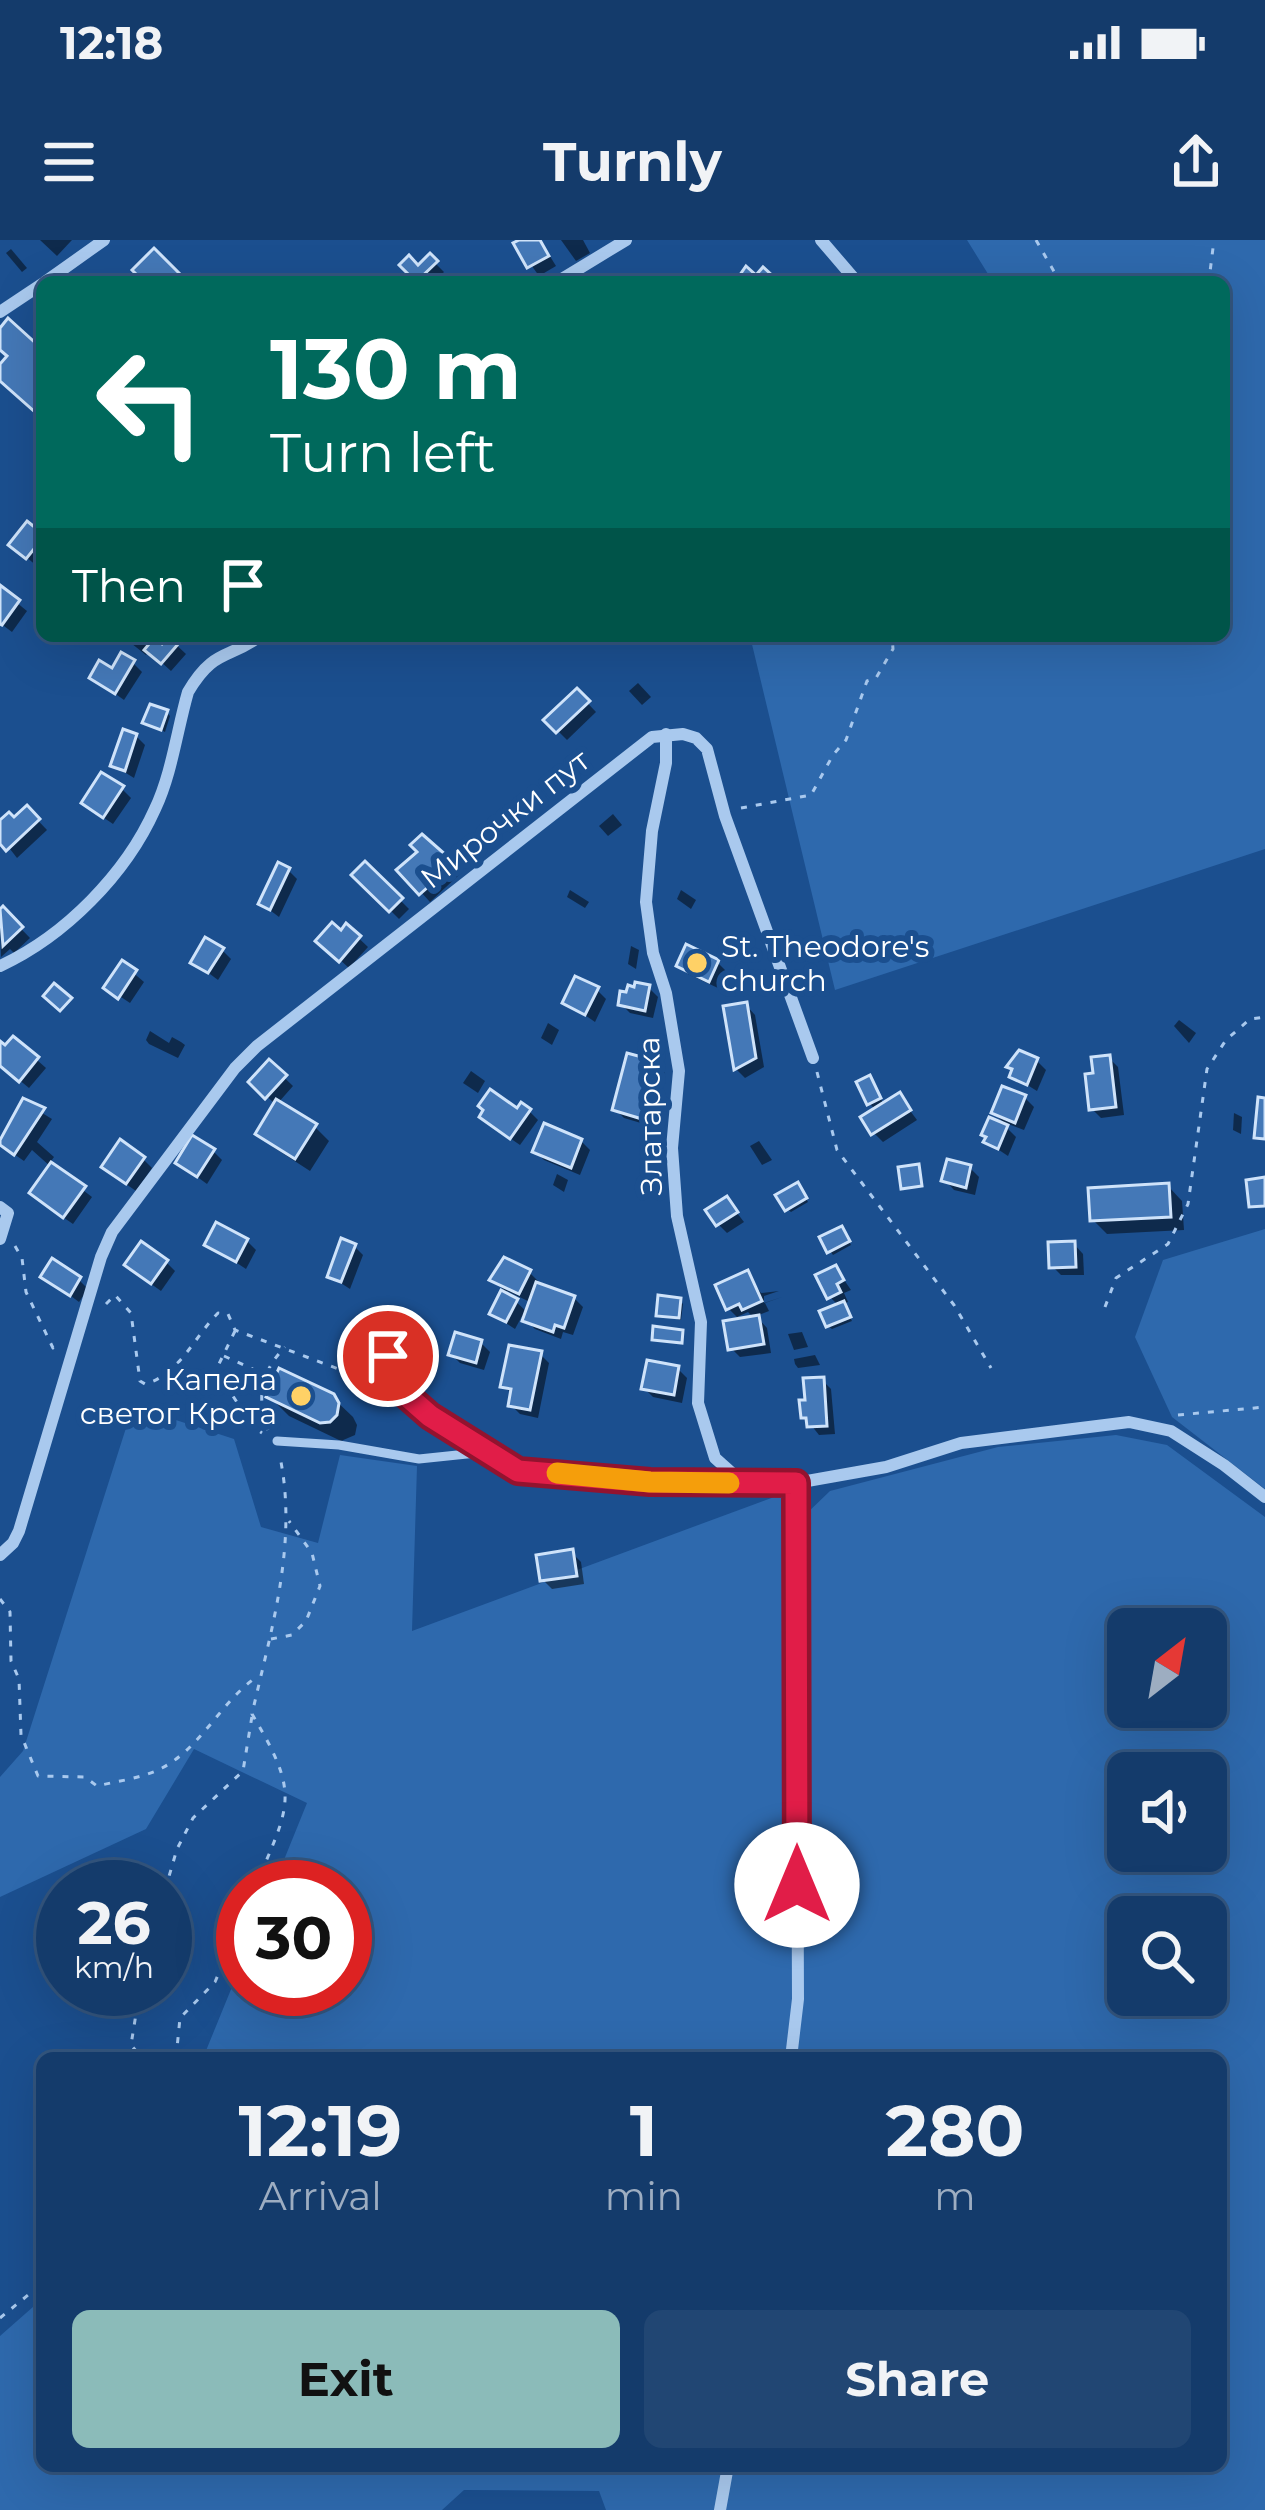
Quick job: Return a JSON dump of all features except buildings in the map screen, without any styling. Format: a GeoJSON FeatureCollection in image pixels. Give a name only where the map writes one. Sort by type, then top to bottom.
{"type":"FeatureCollection","features":[{"type":"Feature","properties":{"kind":"street"},"geometry":{"type":"LineString","coordinates":[[53,276],[104,240]]}},
{"type":"Feature","properties":{"kind":"street"},"geometry":{"type":"LineString","coordinates":[[567,276],[626,240]]}},
{"type":"Feature","properties":{"kind":"street"},"geometry":{"type":"LineString","coordinates":[[821,240],[852,276]]}},
{"type":"Feature","properties":{"kind":"street"},"geometry":{"type":"LineString","coordinates":[[0,312],[36,288]]}},
{"type":"Feature","properties":{"kind":"street"},"geometry":{"type":"LineString","coordinates":[[0,966],[22,956],[77,914],[113,877],[154,813],[196,677],[219,654],[246,642]]}},
{"type":"Feature","properties":{"kind":"street"},"geometry":{"type":"LineString","coordinates":[[666,734],[696,738],[707,749],[725,816],[813,1058]]}},
{"type":"Feature","properties":{"kind":"street","name":"Мирочки пут"},"geometry":{"type":"LineString","coordinates":[[0,1555],[14,1544],[19,1531],[100,1257],[122,1215],[235,1068],[623,757],[652,737],[666,734]]}},
{"type":"Feature","properties":{"kind":"street","name":"Златарска"},"geometry":{"type":"LineString","coordinates":[[666,734],[646,902],[652,953],[666,993],[679,1072],[672,1148],[677,1216],[701,1322],[698,1402],[715,1458],[744,1483]]}},
{"type":"Feature","properties":{"kind":"street"},"geometry":{"type":"LineString","coordinates":[[0,1207],[8,1213],[2,1234]]}},
{"type":"Feature","properties":{"kind":"street"},"geometry":{"type":"LineString","coordinates":[[386,1332],[389,1380],[430,1416],[518,1471],[650,1482],[796,1483],[886,1467],[961,1443],[1129,1421],[1171,1431],[1265,1497]]}},
{"type":"Feature","properties":{"kind":"street"},"geometry":{"type":"LineString","coordinates":[[792,2052],[798,1999],[796,1483]]}},
{"type":"Feature","properties":{"kind":"street"},"geometry":{"type":"LineString","coordinates":[[720,2510],[727,2472]]}},
{"type":"Feature","properties":{"kind":"lane"},"geometry":{"type":"LineString","coordinates":[[277,1441],[339,1445],[419,1459],[488,1452]]}},
{"type":"Feature","properties":{"kind":"path"},"geometry":{"type":"LineString","coordinates":[[1036,240],[1057,276]]}},
{"type":"Feature","properties":{"kind":"path"},"geometry":{"type":"LineString","coordinates":[[1207,276],[1214,240]]}},
{"type":"Feature","properties":{"kind":"path"},"geometry":{"type":"LineString","coordinates":[[725,816],[747,806],[811,795],[832,755],[846,740],[867,681],[876,678],[892,642]]}},
{"type":"Feature","properties":{"kind":"path"},"geometry":{"type":"LineString","coordinates":[[1105,1307],[1116,1278],[1168,1244],[1188,1204],[1207,1070],[1226,1040],[1250,1019],[1265,1017]]}},
{"type":"Feature","properties":{"kind":"path"},"geometry":{"type":"LineString","coordinates":[[813,1058],[837,1150],[954,1305],[991,1368]]}},
{"type":"Feature","properties":{"kind":"path"},"geometry":{"type":"LineString","coordinates":[[2,1234],[22,1258],[26,1292],[53,1348],[115,1295],[131,1313],[140,1381],[145,1384],[163,1376],[187,1354],[218,1312],[228,1314],[236,1330],[401,1391]]}},
{"type":"Feature","properties":{"kind":"path"},"geometry":{"type":"LineString","coordinates":[[236,1330],[217,1370],[253,1427],[271,1438],[262,1374],[285,1347]]}},
{"type":"Feature","properties":{"kind":"path"},"geometry":{"type":"LineString","coordinates":[[223,1355],[262,1374]]}},
{"type":"Feature","properties":{"kind":"path"},"geometry":{"type":"LineString","coordinates":[[1169,1416],[1265,1407]]}},
{"type":"Feature","properties":{"kind":"path"},"geometry":{"type":"LineString","coordinates":[[174,1860],[193,1818],[243,1771],[289,1521],[277,1441]]}},
{"type":"Feature","properties":{"kind":"path"},"geometry":{"type":"LineString","coordinates":[[269,1639],[292,1635],[306,1622],[320,1586],[312,1553],[289,1521]]}},
{"type":"Feature","properties":{"kind":"path"},"geometry":{"type":"LineString","coordinates":[[0,1600],[10,1612],[21,1735],[38,1775],[85,1777],[97,1786],[160,1769],[187,1750],[241,1688],[262,1674]]}},
{"type":"Feature","properties":{"kind":"path"},"geometry":{"type":"LineString","coordinates":[[252,1714],[281,1762],[287,1810],[266,1860]]}},
{"type":"Feature","properties":{"kind":"path"},"geometry":{"type":"LineString","coordinates":[[177,2052],[181,2018],[216,1980]]}},
{"type":"Feature","properties":{"kind":"path"},"geometry":{"type":"LineString","coordinates":[[136,2016],[131,2045],[137,2052]]}},
{"type":"Feature","properties":{"kind":"path"},"geometry":{"type":"LineString","coordinates":[[0,2318],[36,2288]]}},
{"type":"Feature","properties":{"kind":"shaded area"},"geometry":{"type":"Polygon","coordinates":[[[967,240],[1265,240],[1265,849],[835,990],[751,642],[1230,642],[1230,276],[989,276],[967,240]]]}},
{"type":"Feature","properties":{"kind":"shaded area"},"geometry":{"type":"Polygon","coordinates":[[[1265,1229],[1265,1489],[1172,1417],[1135,1337],[1163,1260],[1265,1229]]]}},
{"type":"Feature","properties":{"kind":"shaded area"},"geometry":{"type":"Polygon","coordinates":[[[133,1406],[234,1439],[261,1527],[318,1543],[340,1455],[417,1466],[412,1631],[782,1494],[788,1748],[804,1745],[803,1517],[830,1491],[998,1447],[1116,1435],[1167,1445],[1265,1517],[1265,2510],[606,2510],[599,2491],[464,2490],[442,2510],[0,2510],[0,2336],[36,2304],[36,2472],[1227,2472],[1227,2052],[205,2052],[220,2016],[372,2016],[372,1860],[284,1860],[307,1803],[194,1749],[146,1829],[79,1860],[36,1860],[36,1880],[0,1897],[0,1777],[23,1751],[133,1406]]]}},
{"type":"Feature","properties":{"kind":"slow traffic"},"geometry":{"type":"LineString","coordinates":[[557,1473],[729,1483]]}},
{"type":"Feature","properties":{"kind":"place","name":"St. Theodore's church"},"geometry":{"type":"Point","coordinates":[697,963]}},
{"type":"Feature","properties":{"kind":"place","name":"Капела светог Крста"},"geometry":{"type":"Point","coordinates":[301,1396]}},
{"type":"Feature","properties":{"kind":"route"},"geometry":{"type":"LineString","coordinates":[[388,1356],[389,1380],[430,1416],[518,1471],[650,1482],[796,1483],[797,1885]]}}]}
